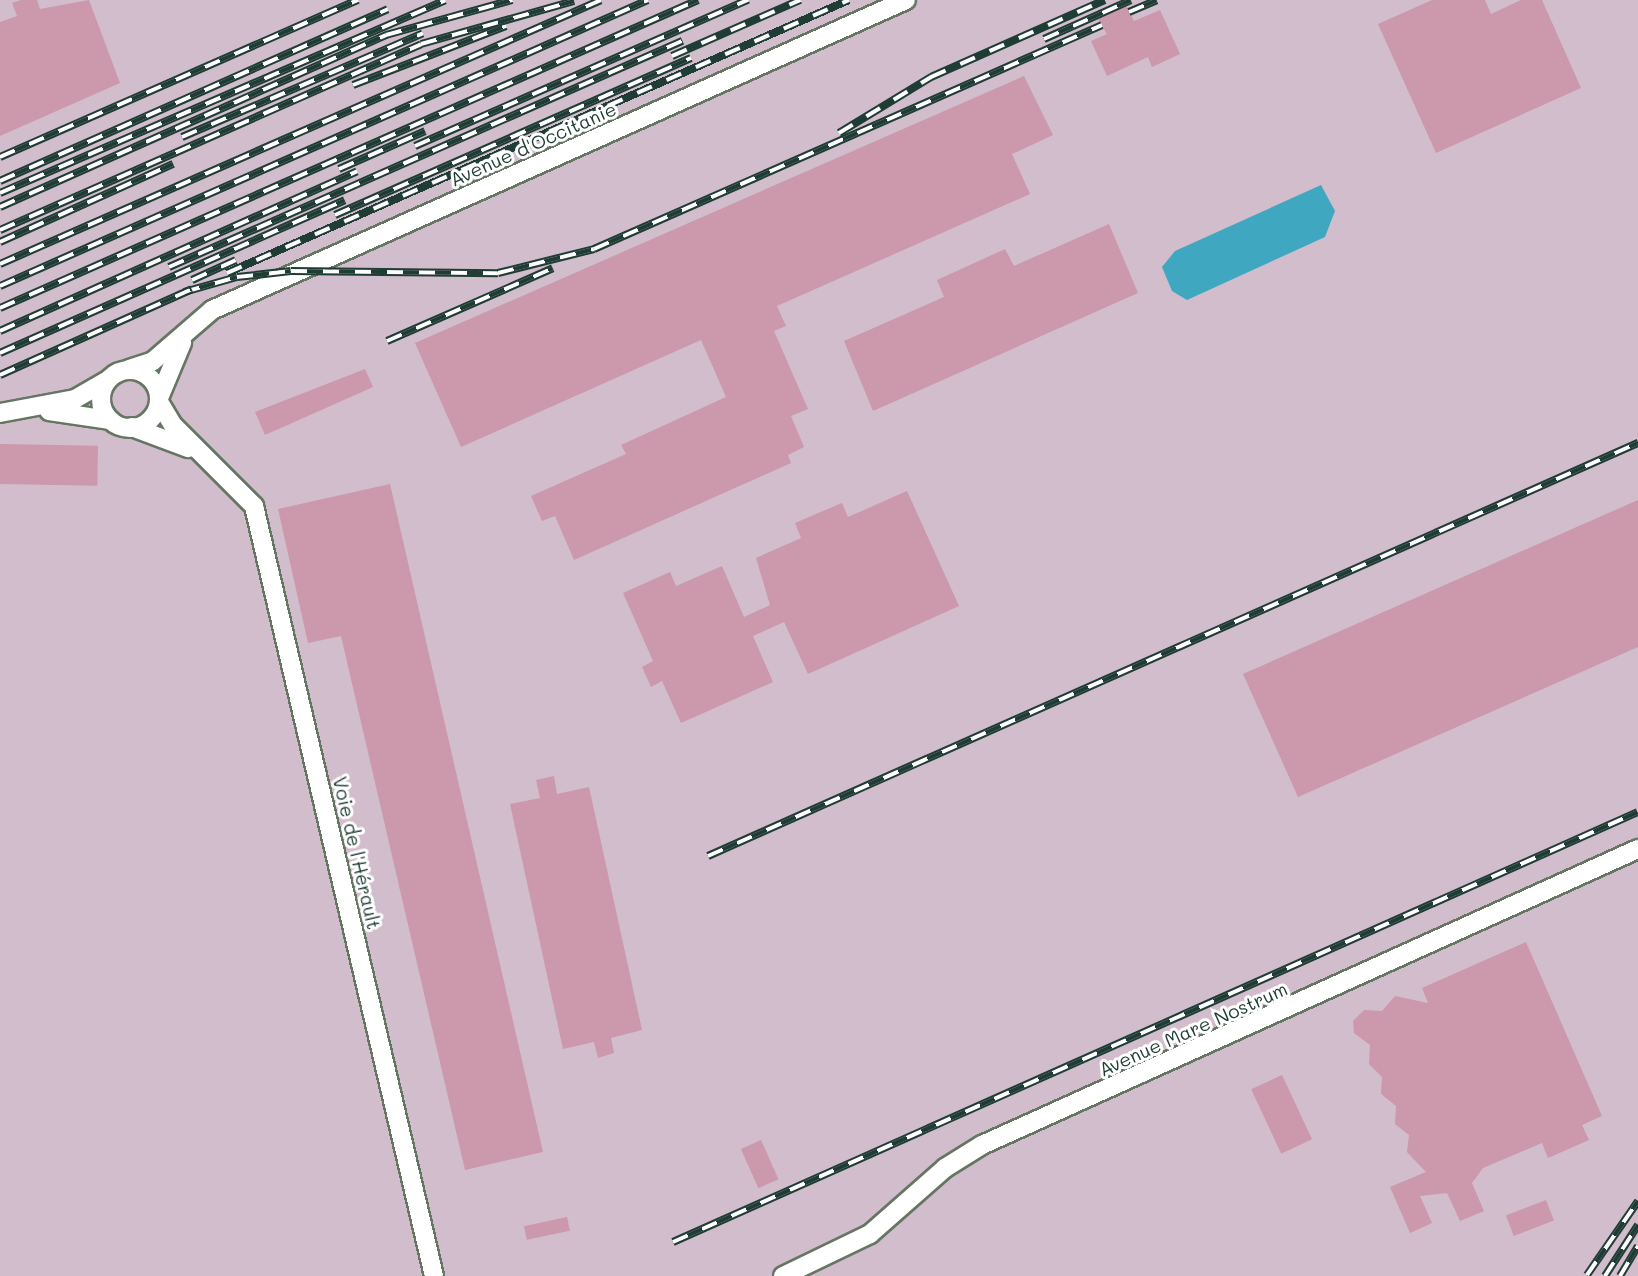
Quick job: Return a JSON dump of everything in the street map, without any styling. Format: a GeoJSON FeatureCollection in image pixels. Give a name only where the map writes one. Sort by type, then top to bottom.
{"type":"FeatureCollection","features":[{"type":"Feature","properties":{"kind":"street","name":"Avenue d'Occitanie"},"geometry":{"type":"LineString","coordinates":[[0,413],[28,410],[75,399],[185,337],[212,310],[906,0]]}},
{"type":"Feature","properties":{"kind":"street","name":"Avenue d'Occitanie"},"geometry":{"type":"LineString","coordinates":[[28,410],[110,420],[132,428],[154,414],[185,337]]}},
{"type":"Feature","properties":{"kind":"street"},"geometry":{"type":"LineString","coordinates":[[129,369],[149,378],[159,400]]}},
{"type":"Feature","properties":{"kind":"street"},"geometry":{"type":"LineString","coordinates":[[106,381],[102,408],[110,420]]}},
{"type":"Feature","properties":{"kind":"street","name":"Voie de l'Hérault"},"geometry":{"type":"LineString","coordinates":[[159,400],[207,457],[254,506],[434,1276]]}},
{"type":"Feature","properties":{"kind":"street"},"geometry":{"type":"LineString","coordinates":[[132,428],[207,457]]}},
{"type":"Feature","properties":{"kind":"street","name":"Avenue Mare Nostrum"},"geometry":{"type":"LineString","coordinates":[[783,1276],[870,1234],[945,1168],[982,1145],[1638,849]]}},
{"type":"Feature","properties":{"kind":"shaded area"},"geometry":{"type":"Polygon","coordinates":[[[0,0],[1638,0],[1638,1276],[0,1276],[0,0]]]}},
{"type":"Feature","properties":{"kind":"water"},"geometry":{"type":"Polygon","coordinates":[[[1321,185],[1335,211],[1325,237],[1187,300],[1172,291],[1162,267],[1175,251],[1321,185]]]}},
{"type":"Feature","properties":{"kind":"building"},"geometry":{"type":"Polygon","coordinates":[[[37,0],[40,9],[89,0],[120,83],[0,136],[0,22],[17,16],[12,3],[37,0]]]}},
{"type":"Feature","properties":{"kind":"building"},"geometry":{"type":"Polygon","coordinates":[[[1432,0],[1485,0],[1491,14],[1521,0],[1542,0],[1581,88],[1436,153],[1378,24],[1432,0]]]}},
{"type":"Feature","properties":{"kind":"building"},"geometry":{"type":"Polygon","coordinates":[[[1126,5],[1134,21],[1160,10],[1180,54],[1152,67],[1148,57],[1107,76],[1091,41],[1107,34],[1098,19],[1126,5]]]}},
{"type":"Feature","properties":{"kind":"building"},"geometry":{"type":"Polygon","coordinates":[[[1024,76],[1053,135],[1012,154],[1030,194],[777,306],[786,326],[774,331],[808,409],[791,416],[804,447],[788,455],[791,463],[574,560],[555,516],[542,521],[531,496],[626,454],[621,445],[726,397],[701,340],[461,447],[415,343],[1024,76]]]}},
{"type":"Feature","properties":{"kind":"building"},"geometry":{"type":"Polygon","coordinates":[[[1109,224],[1138,293],[873,411],[844,341],[944,297],[937,280],[1005,249],[1014,266],[1109,224]]]}},
{"type":"Feature","properties":{"kind":"building"},"geometry":{"type":"Polygon","coordinates":[[[365,369],[373,387],[265,435],[255,412],[365,369]]]}},
{"type":"Feature","properties":{"kind":"building"},"geometry":{"type":"Polygon","coordinates":[[[0,444],[98,446],[97,486],[0,484],[0,444]]]}},
{"type":"Feature","properties":{"kind":"building"},"geometry":{"type":"Polygon","coordinates":[[[390,484],[543,1152],[465,1170],[341,636],[308,643],[278,509],[390,484]]]}},
{"type":"Feature","properties":{"kind":"building"},"geometry":{"type":"Polygon","coordinates":[[[907,491],[959,606],[808,674],[784,622],[753,636],[773,682],[681,723],[662,681],[651,687],[642,667],[653,661],[623,593],[670,572],[676,586],[722,566],[744,617],[770,605],[756,558],[801,538],[795,523],[842,503],[848,517],[907,491]]]}},
{"type":"Feature","properties":{"kind":"building"},"geometry":{"type":"Polygon","coordinates":[[[1638,500],[1638,647],[1298,797],[1243,674],[1638,500]]]}},
{"type":"Feature","properties":{"kind":"building"},"geometry":{"type":"Polygon","coordinates":[[[554,776],[557,794],[589,787],[642,1030],[611,1038],[614,1053],[598,1058],[594,1042],[563,1049],[510,804],[540,798],[536,780],[554,776]]]}},
{"type":"Feature","properties":{"kind":"building"},"geometry":{"type":"Polygon","coordinates":[[[1526,942],[1602,1116],[1582,1125],[1589,1140],[1548,1158],[1542,1143],[1483,1168],[1472,1183],[1484,1211],[1460,1221],[1447,1193],[1420,1196],[1432,1223],[1410,1233],[1390,1187],[1426,1172],[1407,1152],[1409,1135],[1395,1124],[1396,1106],[1381,1094],[1382,1077],[1369,1064],[1370,1045],[1354,1033],[1353,1021],[1364,1010],[1382,1011],[1395,996],[1428,1003],[1422,988],[1526,942]]]}},
{"type":"Feature","properties":{"kind":"building"},"geometry":{"type":"Polygon","coordinates":[[[1282,1075],[1312,1139],[1281,1154],[1251,1089],[1282,1075]]]}},
{"type":"Feature","properties":{"kind":"building"},"geometry":{"type":"Polygon","coordinates":[[[761,1140],[778,1179],[758,1188],[741,1149],[761,1140]]]}},
{"type":"Feature","properties":{"kind":"building"},"geometry":{"type":"Polygon","coordinates":[[[1546,1200],[1554,1221],[1514,1236],[1506,1215],[1546,1200]]]}},
{"type":"Feature","properties":{"kind":"building"},"geometry":{"type":"Polygon","coordinates":[[[567,1217],[570,1231],[527,1240],[524,1226],[567,1217]]]}},
{"type":"Feature","properties":{"kind":"railway"},"geometry":{"type":"LineString","coordinates":[[0,157],[358,0]]}},
{"type":"Feature","properties":{"kind":"railway"},"geometry":{"type":"LineString","coordinates":[[0,193],[445,0]]}},
{"type":"Feature","properties":{"kind":"railway"},"geometry":{"type":"LineString","coordinates":[[0,207],[386,35],[512,0]]}},
{"type":"Feature","properties":{"kind":"railway"},"geometry":{"type":"LineString","coordinates":[[0,264],[601,0]]}},
{"type":"Feature","properties":{"kind":"railway"},"geometry":{"type":"LineString","coordinates":[[0,286],[648,0]]}},
{"type":"Feature","properties":{"kind":"railway"},"geometry":{"type":"LineString","coordinates":[[0,308],[698,0]]}},
{"type":"Feature","properties":{"kind":"railway"},"geometry":{"type":"LineString","coordinates":[[415,146],[748,0]]}},
{"type":"Feature","properties":{"kind":"railway"},"geometry":{"type":"LineString","coordinates":[[672,56],[800,0]]}},
{"type":"Feature","properties":{"kind":"railway"},"geometry":{"type":"LineString","coordinates":[[227,273],[849,0]]}},
{"type":"Feature","properties":{"kind":"railway"},"geometry":{"type":"LineString","coordinates":[[839,133],[931,77],[1105,0]]}},
{"type":"Feature","properties":{"kind":"railway"},"geometry":{"type":"LineString","coordinates":[[1044,39],[1131,0]]}},
{"type":"Feature","properties":{"kind":"railway"},"geometry":{"type":"LineString","coordinates":[[1129,12],[1157,0]]}},
{"type":"Feature","properties":{"kind":"railway"},"geometry":{"type":"LineString","coordinates":[[0,230],[421,44],[574,1]]}},
{"type":"Feature","properties":{"kind":"railway"},"geometry":{"type":"LineString","coordinates":[[0,181],[388,9]]}},
{"type":"Feature","properties":{"kind":"railway"},"geometry":{"type":"LineString","coordinates":[[184,292],[237,277],[291,271],[498,273],[594,249],[1102,25]]}},
{"type":"Feature","properties":{"kind":"railway"},"geometry":{"type":"LineString","coordinates":[[353,85],[506,26]]}},
{"type":"Feature","properties":{"kind":"railway"},"geometry":{"type":"LineString","coordinates":[[182,137],[423,33]]}},
{"type":"Feature","properties":{"kind":"railway"},"geometry":{"type":"LineString","coordinates":[[169,267],[682,41]]}},
{"type":"Feature","properties":{"kind":"railway"},"geometry":{"type":"LineString","coordinates":[[335,215],[691,58]]}},
{"type":"Feature","properties":{"kind":"railway"},"geometry":{"type":"LineString","coordinates":[[339,169],[425,131]]}},
{"type":"Feature","properties":{"kind":"railway"},"geometry":{"type":"LineString","coordinates":[[0,242],[173,164]]}},
{"type":"Feature","properties":{"kind":"railway"},"geometry":{"type":"LineString","coordinates":[[0,331],[357,171]]}},
{"type":"Feature","properties":{"kind":"railway"},"geometry":{"type":"LineString","coordinates":[[0,353],[345,200]]}},
{"type":"Feature","properties":{"kind":"railway"},"geometry":{"type":"LineString","coordinates":[[192,280],[236,260]]}},
{"type":"Feature","properties":{"kind":"railway"},"geometry":{"type":"LineString","coordinates":[[387,341],[553,268]]}},
{"type":"Feature","properties":{"kind":"railway"},"geometry":{"type":"LineString","coordinates":[[0,375],[192,289]]}},
{"type":"Feature","properties":{"kind":"railway"},"geometry":{"type":"LineString","coordinates":[[708,856],[1638,443]]}},
{"type":"Feature","properties":{"kind":"railway"},"geometry":{"type":"LineString","coordinates":[[673,1242],[1638,812]]}},
{"type":"Feature","properties":{"kind":"railway"},"geometry":{"type":"LineString","coordinates":[[1587,1275],[1638,1201]]}},
{"type":"Feature","properties":{"kind":"railway"},"geometry":{"type":"LineString","coordinates":[[1605,1276],[1638,1225]]}},
{"type":"Feature","properties":{"kind":"railway"},"geometry":{"type":"LineString","coordinates":[[1620,1276],[1638,1246]]}}]}
